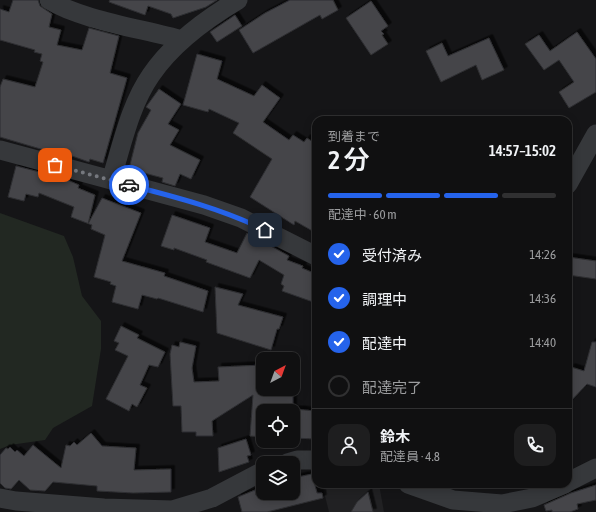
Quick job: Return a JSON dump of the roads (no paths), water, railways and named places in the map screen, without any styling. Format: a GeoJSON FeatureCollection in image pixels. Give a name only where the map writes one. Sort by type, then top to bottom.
{"type":"FeatureCollection","features":[{"type":"Feature","properties":{"kind":"street"},"geometry":{"type":"LineString","coordinates":[[49,0],[79,6],[182,40]]}},
{"type":"Feature","properties":{"kind":"street"},"geometry":{"type":"LineString","coordinates":[[111,180],[138,100],[151,75],[182,40],[238,0]]}},
{"type":"Feature","properties":{"kind":"street"},"geometry":{"type":"LineString","coordinates":[[572,177],[596,134]]}},
{"type":"Feature","properties":{"kind":"street"},"geometry":{"type":"LineString","coordinates":[[0,150],[204,205],[241,218],[312,254]]}},
{"type":"Feature","properties":{"kind":"street"},"geometry":{"type":"LineString","coordinates":[[300,460],[312,460]]}},
{"type":"Feature","properties":{"kind":"street"},"geometry":{"type":"LineString","coordinates":[[572,480],[596,468]]}},
{"type":"Feature","properties":{"kind":"street"},"geometry":{"type":"LineString","coordinates":[[0,498],[16,501],[104,508],[172,510],[212,498],[256,475]]}},
{"type":"Feature","properties":{"kind":"street"},"geometry":{"type":"LineString","coordinates":[[419,488],[453,500],[502,504],[532,498],[556,488]]}},
{"type":"Feature","properties":{"kind":"street"},"geometry":{"type":"LineString","coordinates":[[193,504],[214,512]]}}]}
